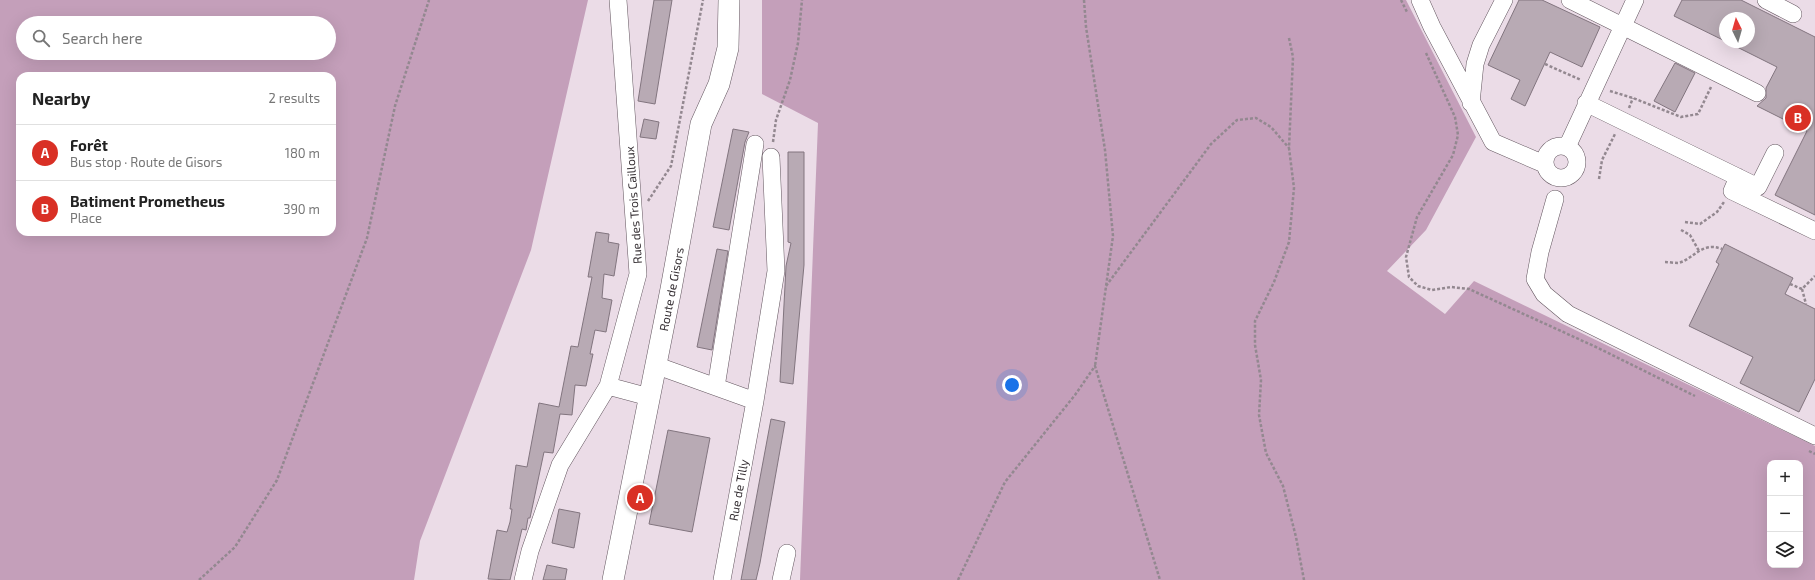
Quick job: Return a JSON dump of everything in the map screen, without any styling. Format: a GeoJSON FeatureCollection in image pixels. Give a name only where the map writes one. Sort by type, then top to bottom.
{"type":"FeatureCollection","features":[{"type":"Feature","properties":{"kind":"main road","name":"Route de Gisors"},"geometry":{"type":"LineString","coordinates":[[613,580],[656,365],[701,124],[719,84],[728,48],[729,0]]}},
{"type":"Feature","properties":{"kind":"street","name":"Rue des Trois Cailloux"},"geometry":{"type":"LineString","coordinates":[[523,580],[530,551],[560,465],[608,386],[638,274],[618,0]]}},
{"type":"Feature","properties":{"kind":"street"},"geometry":{"type":"LineString","coordinates":[[1420,0],[1432,28],[1493,142],[1555,172],[1576,168],[1577,159],[1573,152],[1567,147],[1557,146],[1552,148],[1546,156],[1555,172],[1555,199],[1540,252],[1535,279],[1544,294],[1568,314],[1815,436]]}},
{"type":"Feature","properties":{"kind":"street"},"geometry":{"type":"LineString","coordinates":[[1471,103],[1475,64],[1481,45],[1504,0]]}},
{"type":"Feature","properties":{"kind":"street"},"geometry":{"type":"LineString","coordinates":[[1570,0],[1623,25],[1757,93]]}},
{"type":"Feature","properties":{"kind":"street"},"geometry":{"type":"LineString","coordinates":[[1567,147],[1586,103],[1635,0]]}},
{"type":"Feature","properties":{"kind":"street"},"geometry":{"type":"LineString","coordinates":[[1766,0],[1793,14]]}},
{"type":"Feature","properties":{"kind":"street"},"geometry":{"type":"LineString","coordinates":[[1586,103],[1623,121],[1815,231]]}},
{"type":"Feature","properties":{"kind":"street"},"geometry":{"type":"LineString","coordinates":[[716,387],[755,144]]}},
{"type":"Feature","properties":{"kind":"street"},"geometry":{"type":"LineString","coordinates":[[1735,184],[1758,187],[1775,153]]}},
{"type":"Feature","properties":{"kind":"street","name":"Rue de Tilly"},"geometry":{"type":"LineString","coordinates":[[722,580],[755,401],[776,271],[771,157]]}},
{"type":"Feature","properties":{"kind":"street"},"geometry":{"type":"LineString","coordinates":[[656,365],[755,401]]}},
{"type":"Feature","properties":{"kind":"street"},"geometry":{"type":"LineString","coordinates":[[608,386],[649,397]]}},
{"type":"Feature","properties":{"kind":"street"},"geometry":{"type":"LineString","coordinates":[[781,580],[788,554]]}},
{"type":"Feature","properties":{"kind":"path"},"geometry":{"type":"LineString","coordinates":[[199,580],[234,547],[277,480],[367,238],[396,106],[429,0]]}},
{"type":"Feature","properties":{"kind":"path"},"geometry":{"type":"LineString","coordinates":[[644,207],[671,166],[704,0]]}},
{"type":"Feature","properties":{"kind":"path"},"geometry":{"type":"LineString","coordinates":[[771,157],[776,120],[790,80],[798,43],[802,0]]}},
{"type":"Feature","properties":{"kind":"path"},"geometry":{"type":"LineString","coordinates":[[1084,0],[1086,27],[1105,150],[1113,236],[1095,366],[1160,580]]}},
{"type":"Feature","properties":{"kind":"path"},"geometry":{"type":"LineString","coordinates":[[1289,38],[1293,57],[1289,148],[1294,188],[1289,242],[1274,282],[1255,320],[1255,345],[1261,380],[1259,415],[1266,453],[1283,486],[1296,537],[1304,580]]}},
{"type":"Feature","properties":{"kind":"path"},"geometry":{"type":"LineString","coordinates":[[1599,180],[1602,160],[1609,144],[1623,121],[1633,98],[1681,117],[1698,114],[1717,73]]}},
{"type":"Feature","properties":{"kind":"path"},"geometry":{"type":"LineString","coordinates":[[1106,287],[1211,144],[1237,120],[1256,118],[1271,127],[1289,148]]}},
{"type":"Feature","properties":{"kind":"path"},"geometry":{"type":"LineString","coordinates":[[1685,222],[1700,224],[1717,212],[1735,184]]}},
{"type":"Feature","properties":{"kind":"path"},"geometry":{"type":"LineString","coordinates":[[1681,230],[1690,235],[1699,250]]}},
{"type":"Feature","properties":{"kind":"path"},"geometry":{"type":"LineString","coordinates":[[1665,262],[1679,263],[1699,250],[1716,246],[1722,248]]}},
{"type":"Feature","properties":{"kind":"path"},"geometry":{"type":"LineString","coordinates":[[1802,288],[1815,276]]}},
{"type":"Feature","properties":{"kind":"path"},"geometry":{"type":"LineString","coordinates":[[1790,284],[1802,288]]}},
{"type":"Feature","properties":{"kind":"path"},"geometry":{"type":"LineString","coordinates":[[1802,288],[1806,304]]}},
{"type":"Feature","properties":{"kind":"path"},"geometry":{"type":"LineString","coordinates":[[958,580],[1005,482],[1075,395],[1095,366]]}},
{"type":"Feature","properties":{"kind":"shaded area"},"geometry":{"type":"Polygon","coordinates":[[[0,0],[588,0],[531,250],[420,541],[414,580],[0,580],[0,0]]]}},
{"type":"Feature","properties":{"kind":"shaded area"},"geometry":{"type":"Polygon","coordinates":[[[762,0],[1406,0],[1476,137],[1426,230],[1387,271],[1445,314],[1474,281],[1815,446],[1815,580],[800,580],[818,123],[762,94],[762,0]]]}},
{"type":"Feature","properties":{"kind":"building"},"geometry":{"type":"Polygon","coordinates":[[[654,0],[672,0],[655,104],[638,101],[654,0]]]}},
{"type":"Feature","properties":{"kind":"building"},"geometry":{"type":"Polygon","coordinates":[[[1519,0],[1542,0],[1600,27],[1582,67],[1550,52],[1525,106],[1511,99],[1520,80],[1488,65],[1519,0]]]}},
{"type":"Feature","properties":{"kind":"building"},"geometry":{"type":"Polygon","coordinates":[[[1682,0],[1741,0],[1815,37],[1815,215],[1775,195],[1807,131],[1757,106],[1766,98],[1766,88],[1777,67],[1739,48],[1755,48],[1755,12],[1719,12],[1719,38],[1674,16],[1682,0]]]}},
{"type":"Feature","properties":{"kind":"building"},"geometry":{"type":"Polygon","coordinates":[[[1675,63],[1695,73],[1675,112],[1654,101],[1675,63]]]}},
{"type":"Feature","properties":{"kind":"building"},"geometry":{"type":"Polygon","coordinates":[[[644,119],[659,122],[656,139],[640,137],[644,119]]]}},
{"type":"Feature","properties":{"kind":"building"},"geometry":{"type":"Polygon","coordinates":[[[733,129],[749,132],[745,142],[729,230],[713,227],[733,129]]]}},
{"type":"Feature","properties":{"kind":"building"},"geometry":{"type":"Polygon","coordinates":[[[788,152],[804,152],[804,265],[793,384],[780,382],[786,266],[791,243],[788,242],[788,152]]]}},
{"type":"Feature","properties":{"kind":"building"},"geometry":{"type":"Polygon","coordinates":[[[596,232],[609,234],[608,242],[619,244],[614,276],[604,274],[602,298],[612,300],[606,332],[595,330],[590,354],[593,354],[586,386],[575,385],[572,415],[560,414],[553,453],[544,452],[530,518],[528,518],[526,530],[522,529],[510,580],[488,579],[497,530],[507,532],[510,522],[512,509],[510,509],[516,465],[527,467],[539,403],[559,407],[571,346],[578,347],[592,277],[588,277],[596,232]]]}},
{"type":"Feature","properties":{"kind":"building"},"geometry":{"type":"Polygon","coordinates":[[[1725,244],[1793,278],[1785,294],[1815,309],[1815,379],[1799,412],[1740,383],[1753,357],[1689,326],[1719,264],[1716,262],[1725,244]]]}},
{"type":"Feature","properties":{"kind":"building"},"geometry":{"type":"Polygon","coordinates":[[[717,249],[728,251],[712,350],[697,347],[717,249]]]}},
{"type":"Feature","properties":{"kind":"building"},"geometry":{"type":"Polygon","coordinates":[[[771,419],[785,422],[760,563],[756,580],[741,580],[771,419]]]}},
{"type":"Feature","properties":{"kind":"building"},"geometry":{"type":"Polygon","coordinates":[[[668,430],[710,438],[692,532],[649,524],[668,430]]]}},
{"type":"Feature","properties":{"kind":"building"},"geometry":{"type":"Polygon","coordinates":[[[559,509],[580,513],[574,548],[552,543],[559,509]]]}},
{"type":"Feature","properties":{"kind":"building"},"geometry":{"type":"Polygon","coordinates":[[[547,565],[567,569],[565,580],[543,580],[547,565]]]}},
{"type":"Feature","properties":{"kind":"place","name":"Batiment Prometheus"},"geometry":{"type":"Point","coordinates":[1798,118]}},
{"type":"Feature","properties":{"kind":"place","name":"Forêt"},"geometry":{"type":"Point","coordinates":[640,498]}}]}
